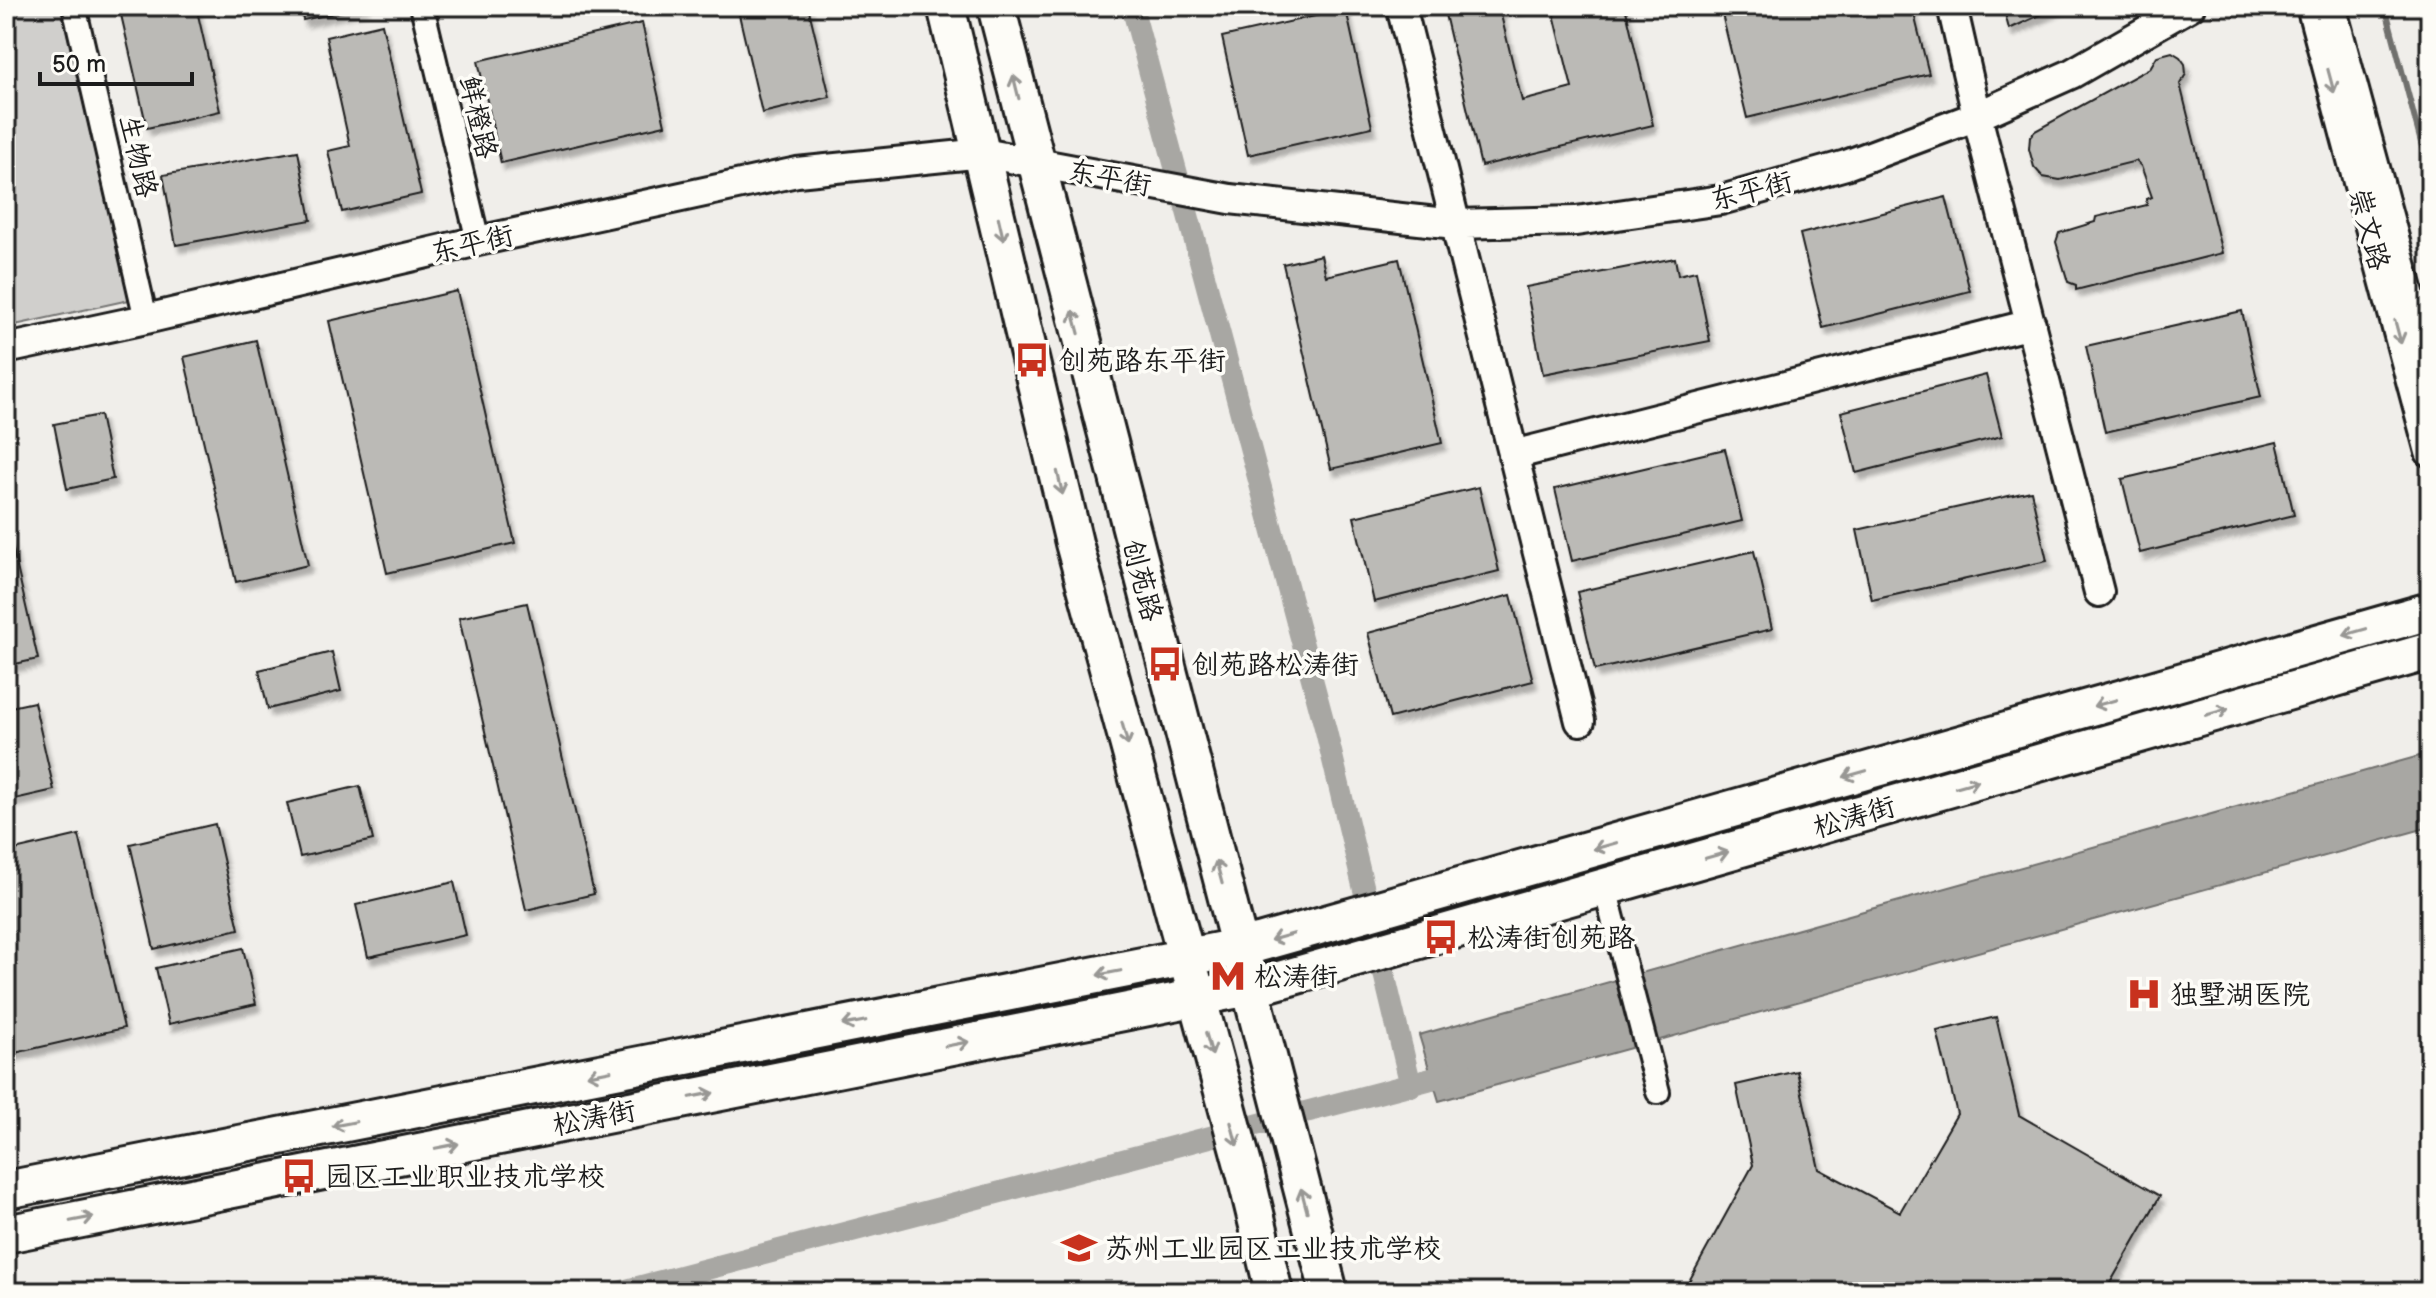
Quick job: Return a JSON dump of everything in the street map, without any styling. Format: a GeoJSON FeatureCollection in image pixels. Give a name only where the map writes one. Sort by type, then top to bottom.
{"type":"FeatureCollection","features":[{"type":"Feature","properties":{"kind":"main road","name":"创苑路"},"geometry":{"type":"LineString","coordinates":[[946,6],[1074,543],[1246,1176],[1274,1292]]}},
{"type":"Feature","properties":{"kind":"main road","name":"创苑路"},"geometry":{"type":"LineString","coordinates":[[996,6],[1329,1292]]}},
{"type":"Feature","properties":{"kind":"main road","name":"松涛街"},"geometry":{"type":"LineString","coordinates":[[6,1190],[1238,948],[2430,611]]}},
{"type":"Feature","properties":{"kind":"main road","name":"松涛街"},"geometry":{"type":"LineString","coordinates":[[6,1234],[1248,987],[2430,651]]}},
{"type":"Feature","properties":{"kind":"street","name":"生物路"},"geometry":{"type":"LineString","coordinates":[[74,6],[146,319]]}},
{"type":"Feature","properties":{"kind":"street","name":"鲜橙路"},"geometry":{"type":"LineString","coordinates":[[422,6],[478,241]]}},
{"type":"Feature","properties":{"kind":"street"},"geometry":{"type":"LineString","coordinates":[[1401,6],[1580,721]]}},
{"type":"Feature","properties":{"kind":"street"},"geometry":{"type":"LineString","coordinates":[[1952,6],[1977,116],[2099,592]]}},
{"type":"Feature","properties":{"kind":"street","name":"东平街"},"geometry":{"type":"LineString","coordinates":[[6,349],[797,172],[983,153],[1230,199],[1455,224],[1576,221],[1721,200],[1846,165],[1977,116],[2071,74],[2190,6]]}},
{"type":"Feature","properties":{"kind":"street","name":"崇文路"},"geometry":{"type":"LineString","coordinates":[[2311,6],[2430,452]]}},
{"type":"Feature","properties":{"kind":"street","name":"崇文路"},"geometry":{"type":"LineString","coordinates":[[2331,6],[2430,370]]}},
{"type":"Feature","properties":{"kind":"street"},"geometry":{"type":"LineString","coordinates":[[1513,455],[2031,324]]}},
{"type":"Feature","properties":{"kind":"street"},"geometry":{"type":"LineString","coordinates":[[1605,888],[1658,1092]]}},
{"type":"Feature","properties":{"kind":"shaded area"},"geometry":{"type":"Polygon","coordinates":[[[6,6],[61,6],[129,300],[6,327],[6,6]]]}},
{"type":"Feature","properties":{"kind":"shaded area"},"geometry":{"type":"Polygon","coordinates":[[[2430,753],[2430,827],[1439,1101],[1419,1035],[2430,753]]]}},
{"type":"Feature","properties":{"kind":"building"},"geometry":{"type":"Polygon","coordinates":[[[119,6],[196,6],[220,111],[147,128],[119,6]]]}},
{"type":"Feature","properties":{"kind":"building"},"geometry":{"type":"Polygon","coordinates":[[[300,6],[366,6],[303,20],[300,6]]]}},
{"type":"Feature","properties":{"kind":"building"},"geometry":{"type":"Polygon","coordinates":[[[737,6],[808,6],[830,97],[762,113],[737,6]]]}},
{"type":"Feature","properties":{"kind":"building"},"geometry":{"type":"Polygon","coordinates":[[[1443,6],[1521,6],[1500,11],[1522,101],[1572,88],[1552,6],[1625,6],[1653,125],[1481,166],[1443,6]]]}},
{"type":"Feature","properties":{"kind":"building"},"geometry":{"type":"Polygon","coordinates":[[[1720,6],[1912,6],[1929,74],[1747,118],[1720,6]]]}},
{"type":"Feature","properties":{"kind":"building"},"geometry":{"type":"Polygon","coordinates":[[[2003,6],[2060,6],[2009,29],[2003,6]]]}},
{"type":"Feature","properties":{"kind":"building"},"geometry":{"type":"Polygon","coordinates":[[[1346,9],[1372,127],[1248,155],[1222,37],[1346,9]]]}},
{"type":"Feature","properties":{"kind":"building"},"geometry":{"type":"Polygon","coordinates":[[[642,23],[665,125],[501,163],[478,61],[642,23]]]}},
{"type":"Feature","properties":{"kind":"building"},"geometry":{"type":"Polygon","coordinates":[[[382,24],[421,194],[342,212],[328,151],[350,146],[326,37],[382,24]]]}},
{"type":"Feature","properties":{"kind":"building"},"geometry":{"type":"Polygon","coordinates":[[[2172,52],[2185,64],[2186,74],[2180,84],[2222,253],[2076,290],[2076,285],[2068,282],[2056,242],[2059,233],[2095,222],[2096,217],[2147,205],[2146,199],[2152,197],[2141,166],[2136,161],[2060,180],[2043,177],[2034,167],[2029,149],[2030,137],[2035,131],[2150,68],[2157,56],[2172,52]]]}},
{"type":"Feature","properties":{"kind":"building"},"geometry":{"type":"Polygon","coordinates":[[[298,151],[311,220],[176,245],[163,175],[298,151]]]}},
{"type":"Feature","properties":{"kind":"building"},"geometry":{"type":"Polygon","coordinates":[[[1946,197],[1970,291],[1823,328],[1800,234],[1946,197]]]}},
{"type":"Feature","properties":{"kind":"building"},"geometry":{"type":"Polygon","coordinates":[[[1321,255],[1326,276],[1399,259],[1442,443],[1331,469],[1283,264],[1321,255]]]}},
{"type":"Feature","properties":{"kind":"building"},"geometry":{"type":"Polygon","coordinates":[[[1675,258],[1678,275],[1696,271],[1710,341],[1543,374],[1526,287],[1675,258]]]}},
{"type":"Feature","properties":{"kind":"building"},"geometry":{"type":"Polygon","coordinates":[[[457,291],[515,543],[387,573],[329,321],[457,291]]]}},
{"type":"Feature","properties":{"kind":"building"},"geometry":{"type":"Polygon","coordinates":[[[2242,311],[2261,397],[2105,432],[2086,346],[2242,311]]]}},
{"type":"Feature","properties":{"kind":"building"},"geometry":{"type":"Polygon","coordinates":[[[256,340],[308,565],[236,582],[184,357],[256,340]]]}},
{"type":"Feature","properties":{"kind":"building"},"geometry":{"type":"Polygon","coordinates":[[[1986,375],[2002,436],[1856,473],[1841,412],[1986,375]]]}},
{"type":"Feature","properties":{"kind":"building"},"geometry":{"type":"Polygon","coordinates":[[[100,415],[113,479],[67,489],[54,424],[100,415]]]}},
{"type":"Feature","properties":{"kind":"building"},"geometry":{"type":"Polygon","coordinates":[[[2277,442],[2294,515],[2140,553],[2122,479],[2277,442]]]}},
{"type":"Feature","properties":{"kind":"building"},"geometry":{"type":"Polygon","coordinates":[[[1725,449],[1742,521],[1572,561],[1555,489],[1725,449]]]}},
{"type":"Feature","properties":{"kind":"building"},"geometry":{"type":"Polygon","coordinates":[[[1479,487],[1499,571],[1374,602],[1354,517],[1479,487]]]}},
{"type":"Feature","properties":{"kind":"building"},"geometry":{"type":"Polygon","coordinates":[[[2031,491],[2047,561],[1872,600],[1857,530],[2031,491]]]}},
{"type":"Feature","properties":{"kind":"building"},"geometry":{"type":"Polygon","coordinates":[[[6,519],[38,659],[6,666],[6,519]]]}},
{"type":"Feature","properties":{"kind":"building"},"geometry":{"type":"Polygon","coordinates":[[[1754,551],[1772,629],[1595,670],[1577,592],[1754,551]]]}},
{"type":"Feature","properties":{"kind":"building"},"geometry":{"type":"Polygon","coordinates":[[[1511,595],[1533,681],[1390,718],[1368,633],[1511,595]]]}},
{"type":"Feature","properties":{"kind":"building"},"geometry":{"type":"Polygon","coordinates":[[[527,603],[594,894],[526,910],[459,618],[527,603]]]}},
{"type":"Feature","properties":{"kind":"building"},"geometry":{"type":"Polygon","coordinates":[[[332,652],[341,691],[268,709],[259,670],[332,652]]]}},
{"type":"Feature","properties":{"kind":"building"},"geometry":{"type":"Polygon","coordinates":[[[34,702],[54,790],[6,801],[6,708],[34,702]]]}},
{"type":"Feature","properties":{"kind":"building"},"geometry":{"type":"Polygon","coordinates":[[[360,786],[373,840],[300,857],[287,803],[360,786]]]}},
{"type":"Feature","properties":{"kind":"building"},"geometry":{"type":"Polygon","coordinates":[[[215,824],[239,929],[154,949],[130,844],[215,824]]]}},
{"type":"Feature","properties":{"kind":"building"},"geometry":{"type":"Polygon","coordinates":[[[79,835],[124,1028],[6,1055],[6,852],[79,835]]]}},
{"type":"Feature","properties":{"kind":"building"},"geometry":{"type":"Polygon","coordinates":[[[454,882],[466,935],[368,957],[356,905],[454,882]]]}},
{"type":"Feature","properties":{"kind":"building"},"geometry":{"type":"Polygon","coordinates":[[[243,948],[256,1004],[169,1024],[156,968],[243,948]]]}},
{"type":"Feature","properties":{"kind":"building"},"geometry":{"type":"Polygon","coordinates":[[[1996,1017],[2019,1115],[2160,1196],[2105,1292],[1683,1292],[1753,1165],[1736,1085],[1797,1071],[1819,1169],[1900,1212],[1957,1114],[1937,1031],[1996,1017]]]}},
{"type":"Feature","properties":{"kind":"waterway"},"geometry":{"type":"LineString","coordinates":[[1132,6],[1326,731],[1411,1086]]}},
{"type":"Feature","properties":{"kind":"waterway"},"geometry":{"type":"LineString","coordinates":[[2385,6],[2430,177]]}},
{"type":"Feature","properties":{"kind":"waterway"},"geometry":{"type":"LineString","coordinates":[[619,1292],[1462,1071]]}},
{"type":"Feature","properties":{"kind":"place","name":"创苑路东平街"},"geometry":{"type":"Point","coordinates":[1032,360]}},
{"type":"Feature","properties":{"kind":"place","name":"创苑路松涛街"},"geometry":{"type":"Point","coordinates":[1165,664]}},
{"type":"Feature","properties":{"kind":"place","name":"松涛街创苑路"},"geometry":{"type":"Point","coordinates":[1441,937]}},
{"type":"Feature","properties":{"kind":"place","name":"松涛街"},"geometry":{"type":"Point","coordinates":[1228,976]}},
{"type":"Feature","properties":{"kind":"place","name":"独墅湖医院"},"geometry":{"type":"Point","coordinates":[2144,994]}},
{"type":"Feature","properties":{"kind":"place","name":"园区工业职业技术学校"},"geometry":{"type":"Point","coordinates":[299,1176]}},
{"type":"Feature","properties":{"kind":"place","name":"苏州工业园区工业技术学校"},"geometry":{"type":"Point","coordinates":[1079,1248]}}]}
